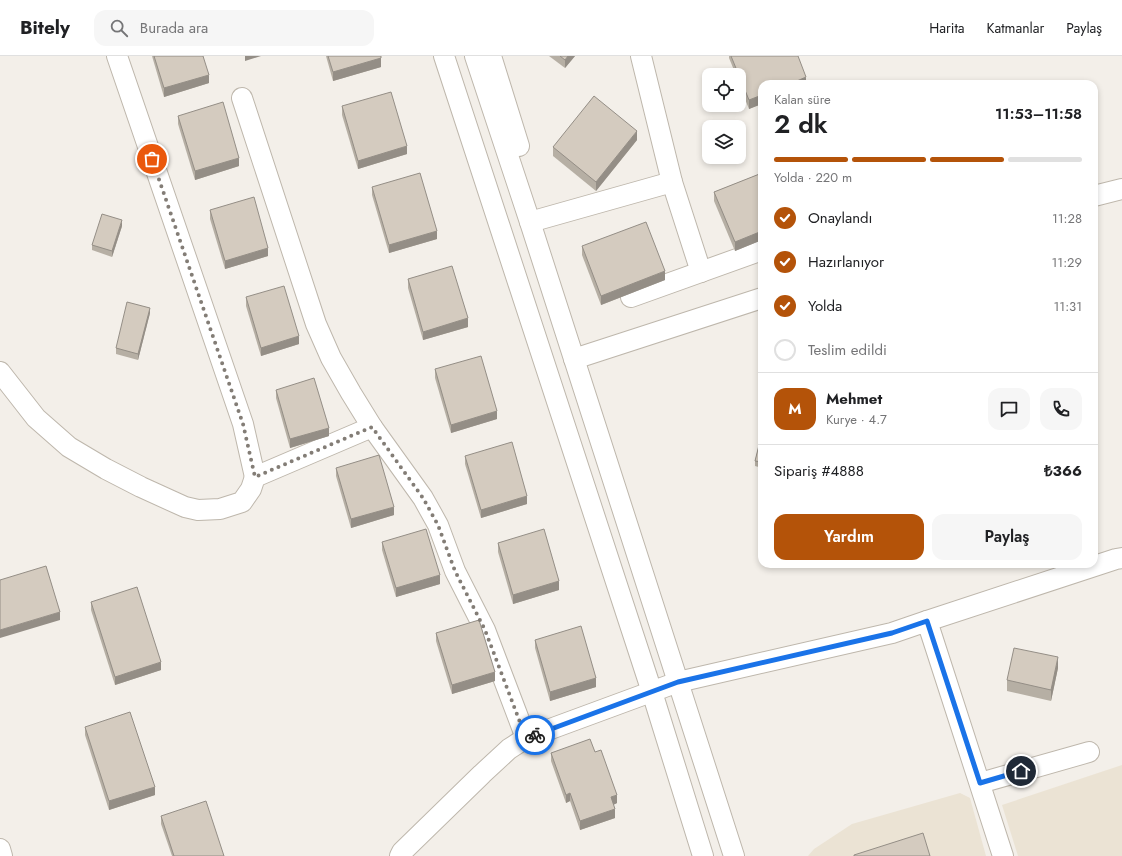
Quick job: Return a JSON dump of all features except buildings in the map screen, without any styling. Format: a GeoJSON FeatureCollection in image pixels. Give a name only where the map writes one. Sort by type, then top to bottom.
{"type":"FeatureCollection","features":[{"type":"Feature","properties":{"kind":"street"},"geometry":{"type":"LineString","coordinates":[[0,372],[36,418],[69,448],[141,487],[185,507],[198,510],[220,509],[242,502],[251,489],[255,477],[243,424],[117,56]]}},
{"type":"Feature","properties":{"kind":"street"},"geometry":{"type":"LineString","coordinates":[[444,56],[652,692],[704,856]]}},
{"type":"Feature","properties":{"kind":"street"},"geometry":{"type":"LineString","coordinates":[[475,56],[536,220]]}},
{"type":"Feature","properties":{"kind":"street"},"geometry":{"type":"LineString","coordinates":[[491,56],[574,359],[734,856]]}},
{"type":"Feature","properties":{"kind":"street"},"geometry":{"type":"LineString","coordinates":[[641,56],[672,182],[701,272]]}},
{"type":"Feature","properties":{"kind":"street"},"geometry":{"type":"LineString","coordinates":[[242,98],[316,324],[331,358],[372,427],[423,498],[438,525],[455,571],[485,630],[526,738]]}},
{"type":"Feature","properties":{"kind":"street"},"geometry":{"type":"LineString","coordinates":[[536,220],[672,182]]}},
{"type":"Feature","properties":{"kind":"street"},"geometry":{"type":"LineString","coordinates":[[1098,195],[1122,189]]}},
{"type":"Feature","properties":{"kind":"street"},"geometry":{"type":"LineString","coordinates":[[631,297],[758,251]]}},
{"type":"Feature","properties":{"kind":"street"},"geometry":{"type":"LineString","coordinates":[[574,359],[758,299]]}},
{"type":"Feature","properties":{"kind":"street"},"geometry":{"type":"LineString","coordinates":[[255,477],[372,427]]}},
{"type":"Feature","properties":{"kind":"street"},"geometry":{"type":"LineString","coordinates":[[1098,565],[1122,558]]}},
{"type":"Feature","properties":{"kind":"street"},"geometry":{"type":"LineString","coordinates":[[400,856],[402,852],[482,774],[509,749],[526,738],[678,682],[892,633],[1089,568]]}},
{"type":"Feature","properties":{"kind":"street"},"geometry":{"type":"LineString","coordinates":[[927,621],[1003,856]]}},
{"type":"Feature","properties":{"kind":"street"},"geometry":{"type":"LineString","coordinates":[[980,783],[1089,752]]}},
{"type":"Feature","properties":{"kind":"street"},"geometry":{"type":"LineString","coordinates":[[0,849],[2,856]]}},
{"type":"Feature","properties":{"kind":"shaded area"},"geometry":{"type":"Polygon","coordinates":[[[1122,765],[1122,856],[1018,856],[1002,805],[1122,765]]]}},
{"type":"Feature","properties":{"kind":"shaded area"},"geometry":{"type":"Polygon","coordinates":[[[960,793],[970,798],[986,856],[808,856],[814,849],[852,824],[960,793]]]}},
{"type":"Feature","properties":{"kind":"way so far"},"geometry":{"type":"LineString","coordinates":[[152,159],[243,424],[255,477],[372,427],[423,498],[438,525],[455,571],[485,630],[526,738],[535,735]]}},
{"type":"Feature","properties":{"kind":"route"},"geometry":{"type":"LineString","coordinates":[[535,735],[678,682],[892,633],[927,621],[980,783],[1021,771]]}}]}
